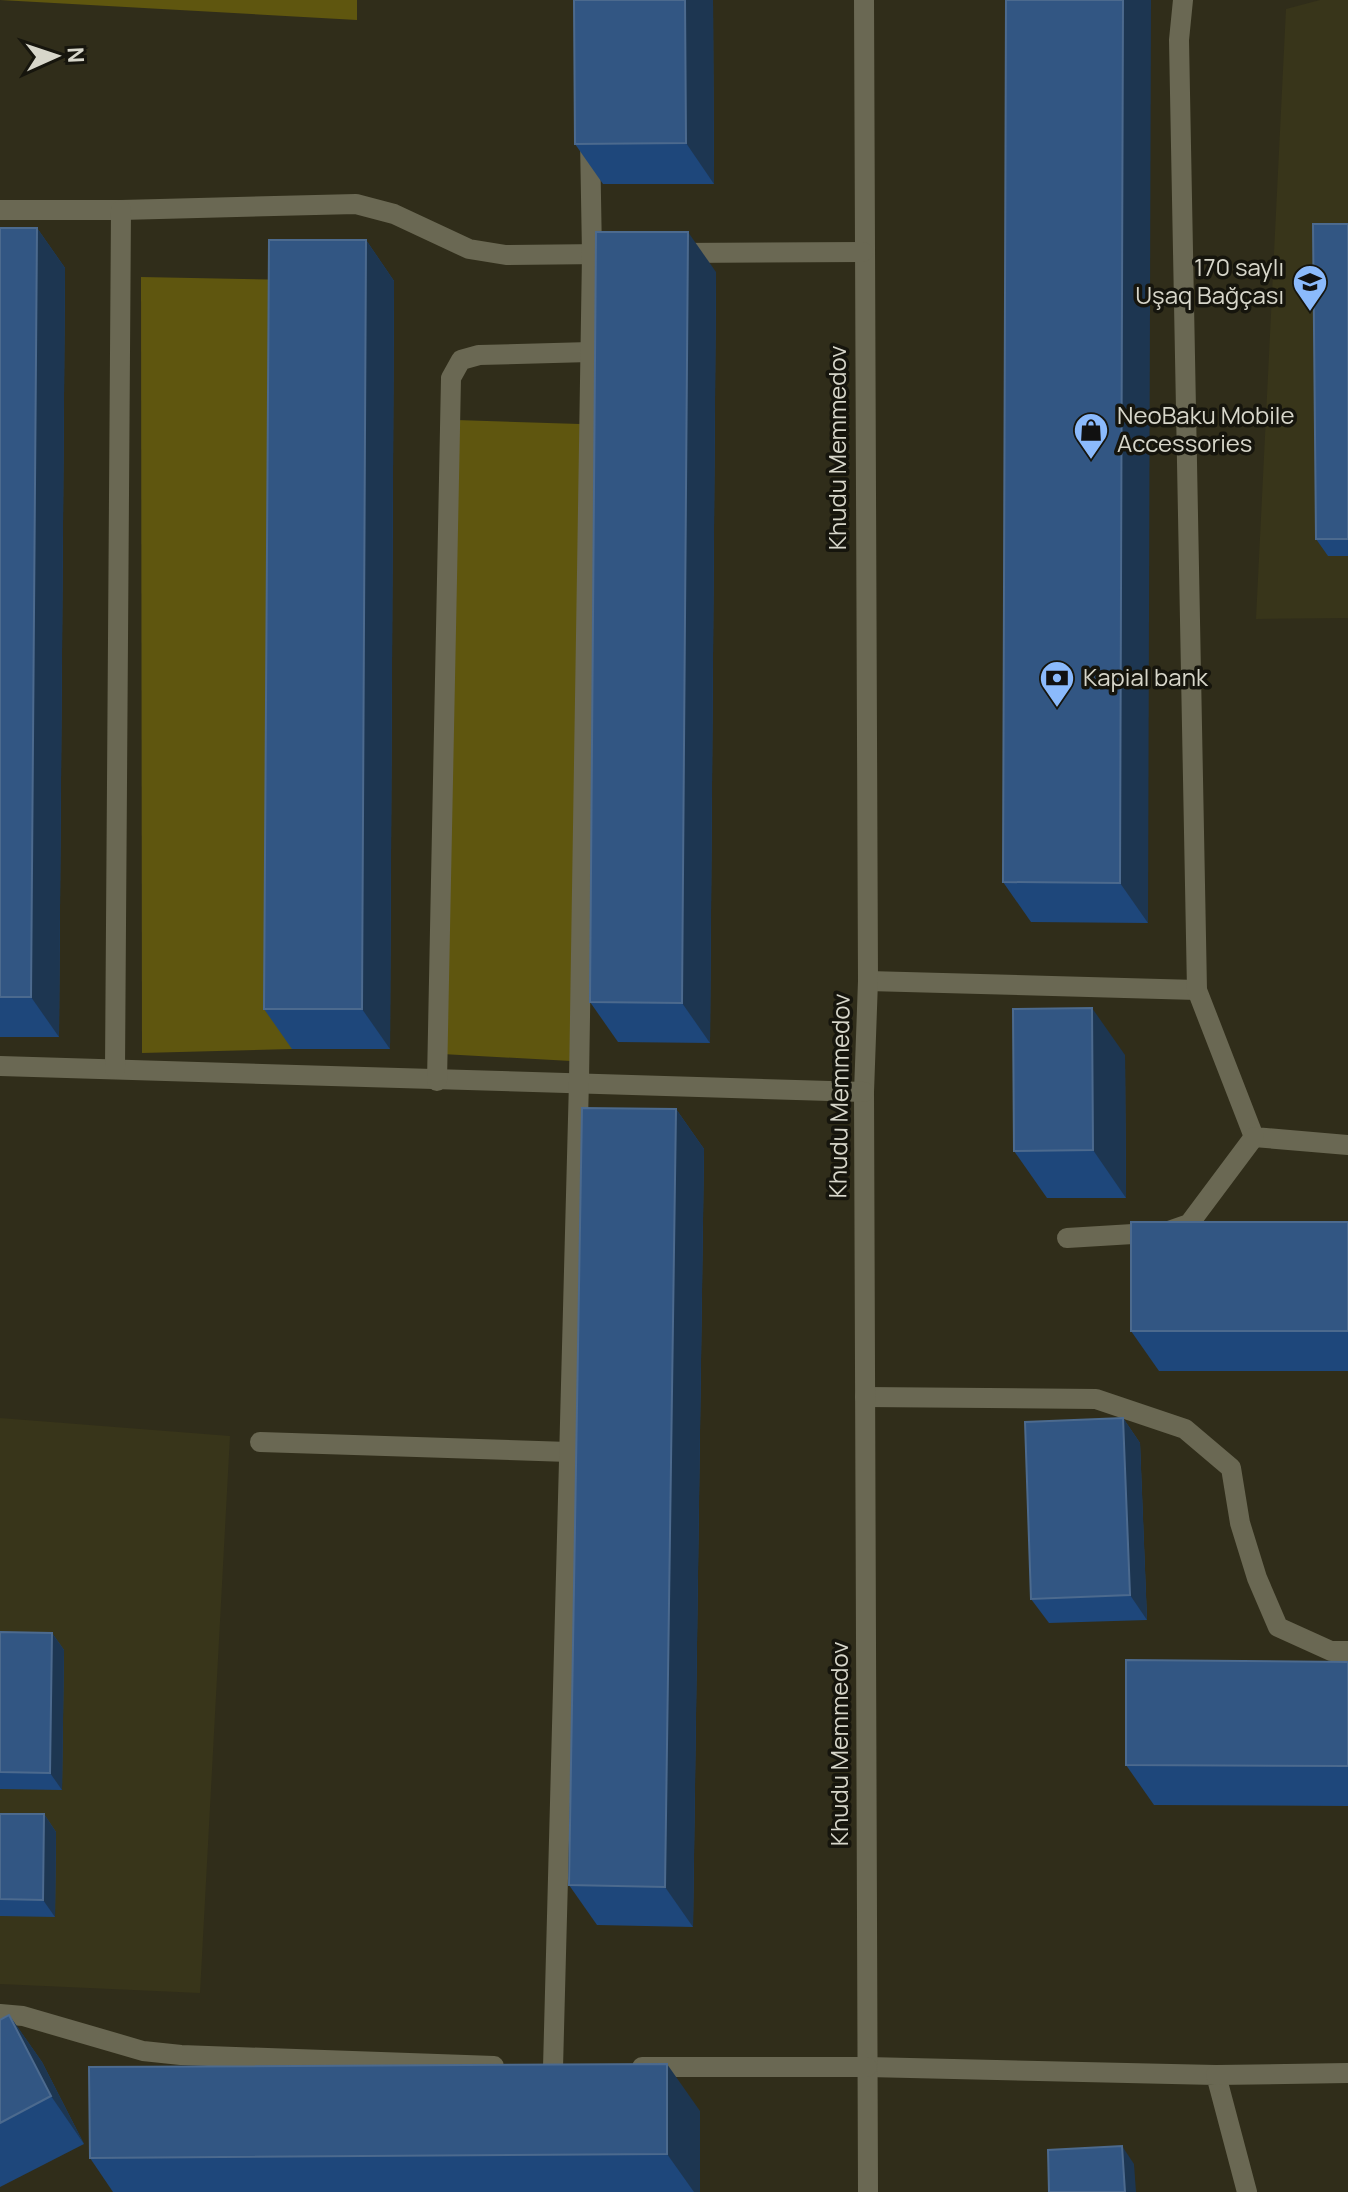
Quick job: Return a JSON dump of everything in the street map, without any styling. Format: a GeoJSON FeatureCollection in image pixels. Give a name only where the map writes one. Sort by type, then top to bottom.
{"type":"FeatureCollection","features":[{"type":"Feature","properties":{"kind":"street","name":"Khudu Memmedov"},"geometry":{"type":"LineString","coordinates":[[864,0],[868,2192]]}},
{"type":"Feature","properties":{"kind":"street"},"geometry":{"type":"LineString","coordinates":[[1183,0],[1179,40],[1197,990],[1254,1137]]}},
{"type":"Feature","properties":{"kind":"street"},"geometry":{"type":"LineString","coordinates":[[553,2067],[579,1081],[592,254],[590,127]]}},
{"type":"Feature","properties":{"kind":"street"},"geometry":{"type":"LineString","coordinates":[[0,210],[356,204],[394,214],[469,249],[506,255],[624,254]]}},
{"type":"Feature","properties":{"kind":"street"},"geometry":{"type":"LineString","coordinates":[[115,1069],[121,210]]}},
{"type":"Feature","properties":{"kind":"street"},"geometry":{"type":"LineString","coordinates":[[656,253],[863,252]]}},
{"type":"Feature","properties":{"kind":"street"},"geometry":{"type":"LineString","coordinates":[[437,1081],[451,378],[461,360],[479,355],[590,352]]}},
{"type":"Feature","properties":{"kind":"street"},"geometry":{"type":"LineString","coordinates":[[868,981],[1197,990]]}},
{"type":"Feature","properties":{"kind":"street"},"geometry":{"type":"LineString","coordinates":[[0,1066],[437,1081],[579,1081],[864,1092]]}},
{"type":"Feature","properties":{"kind":"street"},"geometry":{"type":"LineString","coordinates":[[1254,1137],[1348,1145]]}},
{"type":"Feature","properties":{"kind":"street"},"geometry":{"type":"LineString","coordinates":[[1067,1238],[1166,1232],[1189,1224],[1254,1137]]}},
{"type":"Feature","properties":{"kind":"street"},"geometry":{"type":"LineString","coordinates":[[865,1397],[1096,1399],[1185,1429],[1231,1468],[1240,1523],[1257,1578],[1278,1627],[1331,1651],[1348,1651]]}},
{"type":"Feature","properties":{"kind":"street"},"geometry":{"type":"LineString","coordinates":[[260,1442],[569,1452]]}},
{"type":"Feature","properties":{"kind":"street"},"geometry":{"type":"LineString","coordinates":[[0,2014],[23,2016],[143,2051],[181,2055],[507,2066]]}},
{"type":"Feature","properties":{"kind":"street"},"geometry":{"type":"LineString","coordinates":[[616,2067],[867,2067],[1216,2075],[1348,2073]]}},
{"type":"Feature","properties":{"kind":"street"},"geometry":{"type":"LineString","coordinates":[[1216,2075],[1247,2192]]}},
{"type":"Feature","properties":{"kind":"shaded area"},"geometry":{"type":"Polygon","coordinates":[[[0,0],[357,0],[357,20],[0,0]]]}},
{"type":"Feature","properties":{"kind":"shaded area","name":"170 saylı Uşaq Bağçası"},"geometry":{"type":"Polygon","coordinates":[[[1320,0],[1348,0],[1348,618],[1256,619],[1286,9],[1320,0]]]}},
{"type":"Feature","properties":{"kind":"shaded area"},"geometry":{"type":"Polygon","coordinates":[[[141,277],[297,280],[292,1049],[142,1053],[141,277]]]}},
{"type":"Feature","properties":{"kind":"shaded area"},"geometry":{"type":"Polygon","coordinates":[[[456,420],[580,424],[571,1061],[442,1054],[456,420]]]}},
{"type":"Feature","properties":{"kind":"shaded area"},"geometry":{"type":"Polygon","coordinates":[[[0,1418],[230,1436],[200,1993],[0,1984],[0,1418]]]}},
{"type":"Feature","properties":{"kind":"building"},"geometry":{"type":"Polygon","coordinates":[[[574,0],[685,0],[686,143],[575,144],[574,0]]]}},
{"type":"Feature","properties":{"kind":"building","name":"NeoBaku Mobile Accessories"},"geometry":{"type":"Polygon","coordinates":[[[1006,0],[1123,0],[1120,883],[1003,882],[1006,0]]]}},
{"type":"Feature","properties":{"kind":"building"},"geometry":{"type":"Polygon","coordinates":[[[1313,224],[1348,224],[1348,539],[1316,539],[1313,224]]]}},
{"type":"Feature","properties":{"kind":"building"},"geometry":{"type":"Polygon","coordinates":[[[0,228],[37,228],[31,997],[0,997],[0,228]]]}},
{"type":"Feature","properties":{"kind":"building"},"geometry":{"type":"Polygon","coordinates":[[[596,232],[688,232],[682,1003],[590,1002],[596,232]]]}},
{"type":"Feature","properties":{"kind":"building"},"geometry":{"type":"Polygon","coordinates":[[[269,240],[366,240],[362,1009],[264,1009],[269,240]]]}},
{"type":"Feature","properties":{"kind":"building"},"geometry":{"type":"Polygon","coordinates":[[[1092,1008],[1093,1150],[1014,1151],[1013,1009],[1092,1008]]]}},
{"type":"Feature","properties":{"kind":"building"},"geometry":{"type":"Polygon","coordinates":[[[582,1108],[676,1109],[665,1887],[569,1885],[582,1108]]]}},
{"type":"Feature","properties":{"kind":"building"},"geometry":{"type":"Polygon","coordinates":[[[1131,1222],[1348,1222],[1348,1331],[1131,1331],[1131,1222]]]}},
{"type":"Feature","properties":{"kind":"building"},"geometry":{"type":"Polygon","coordinates":[[[1123,1418],[1130,1595],[1031,1599],[1025,1422],[1123,1418]]]}},
{"type":"Feature","properties":{"kind":"building"},"geometry":{"type":"Polygon","coordinates":[[[0,1632],[52,1633],[50,1773],[0,1772],[0,1632]]]}},
{"type":"Feature","properties":{"kind":"building"},"geometry":{"type":"Polygon","coordinates":[[[1126,1660],[1348,1662],[1348,1766],[1126,1765],[1126,1660]]]}},
{"type":"Feature","properties":{"kind":"building"},"geometry":{"type":"Polygon","coordinates":[[[0,1814],[44,1814],[43,1900],[0,1899],[0,1814]]]}},
{"type":"Feature","properties":{"kind":"building"},"geometry":{"type":"Polygon","coordinates":[[[9,2015],[51,2096],[0,2123],[0,2020],[9,2015]]]}},
{"type":"Feature","properties":{"kind":"building"},"geometry":{"type":"Polygon","coordinates":[[[667,2064],[667,2154],[90,2158],[89,2067],[667,2064]]]}},
{"type":"Feature","properties":{"kind":"building"},"geometry":{"type":"Polygon","coordinates":[[[1122,2146],[1125,2192],[1049,2192],[1048,2150],[1122,2146]]]}},
{"type":"Feature","properties":{"kind":"place","name":"170 saylı Uşaq Bağçası"},"geometry":{"type":"Point","coordinates":[1310,313]}},
{"type":"Feature","properties":{"kind":"place","name":"NeoBaku Mobile Accessories"},"geometry":{"type":"Point","coordinates":[1091,461]}},
{"type":"Feature","properties":{"kind":"place","name":"Kapial bank"},"geometry":{"type":"Point","coordinates":[1057,709]}}]}
